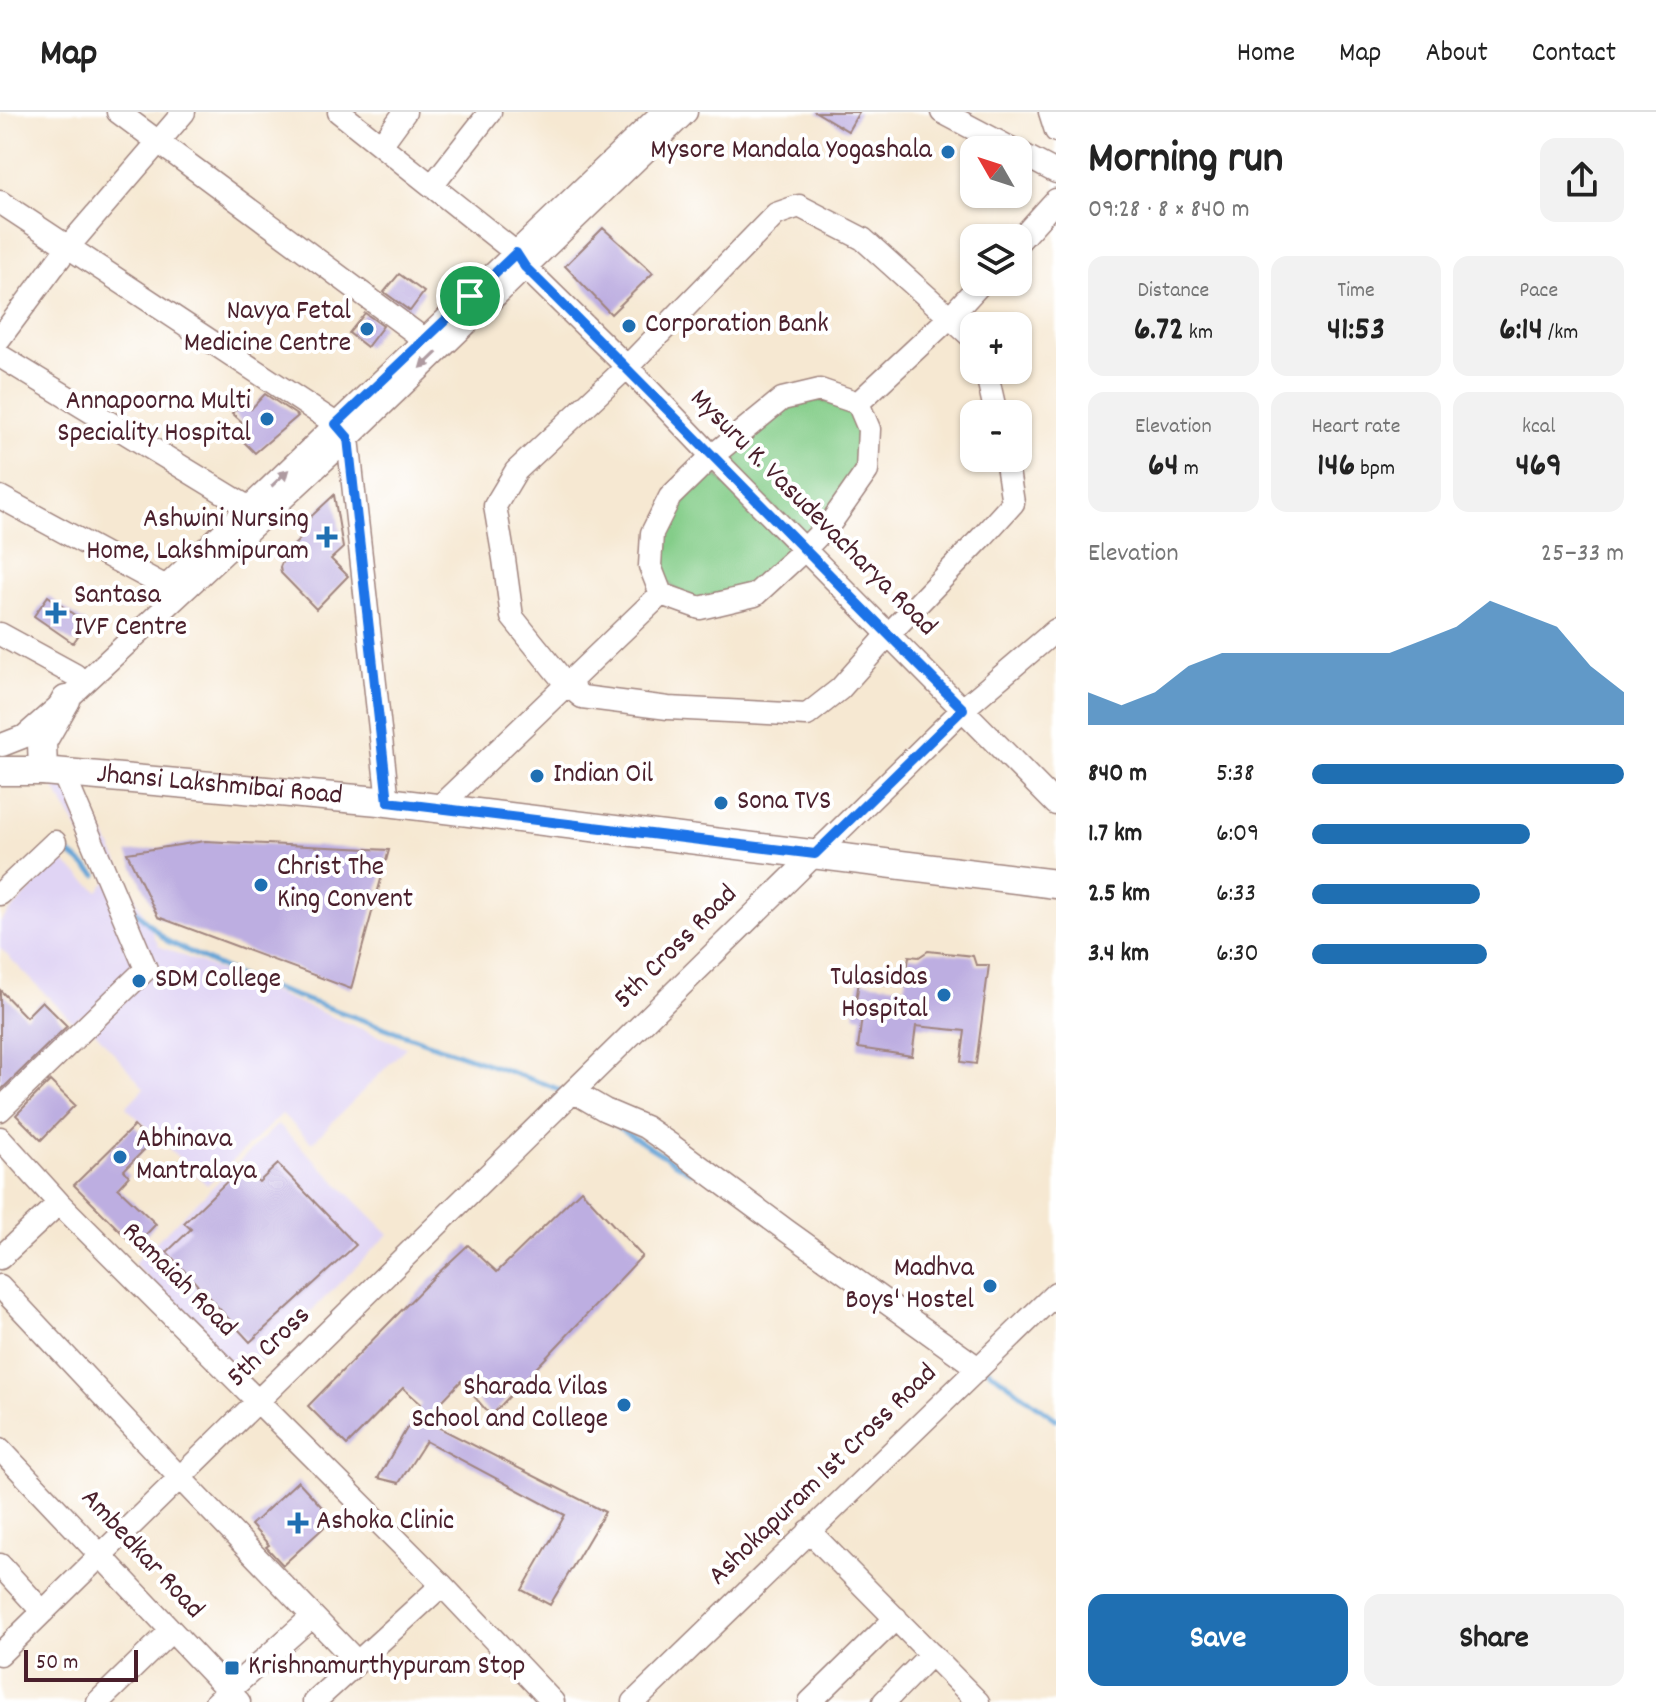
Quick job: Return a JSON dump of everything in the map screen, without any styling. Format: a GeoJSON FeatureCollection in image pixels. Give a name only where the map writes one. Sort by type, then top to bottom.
{"type":"FeatureCollection","features":[{"type":"Feature","properties":{"kind":"main road"},"geometry":{"type":"LineString","coordinates":[[53,772],[42,742],[70,688]]}},
{"type":"Feature","properties":{"kind":"main road","name":"Jhansi Lakshmibai Road"},"geometry":{"type":"LineString","coordinates":[[1,754],[53,772],[388,802],[1056,884]]}},
{"type":"Feature","properties":{"kind":"street"},"geometry":{"type":"LineString","coordinates":[[118,112],[425,340]]}},
{"type":"Feature","properties":{"kind":"street"},"geometry":{"type":"LineString","coordinates":[[0,338],[68,247],[184,112]]}},
{"type":"Feature","properties":{"kind":"street","name":"Mysuru K. Vasudevacharya Road"},"geometry":{"type":"LineString","coordinates":[[339,112],[520,260],[1056,804]]}},
{"type":"Feature","properties":{"kind":"street"},"geometry":{"type":"LineString","coordinates":[[381,145],[405,112]]}},
{"type":"Feature","properties":{"kind":"street"},"geometry":{"type":"LineString","coordinates":[[432,186],[490,112]]}},
{"type":"Feature","properties":{"kind":"street"},"geometry":{"type":"LineString","coordinates":[[70,688],[520,260],[663,112]]}},
{"type":"Feature","properties":{"kind":"street"},"geometry":{"type":"LineString","coordinates":[[1,754],[25,736],[166,587],[249,508],[342,431],[425,340],[686,112]]}},
{"type":"Feature","properties":{"kind":"street"},"geometry":{"type":"LineString","coordinates":[[942,112],[988,136]]}},
{"type":"Feature","properties":{"kind":"street"},"geometry":{"type":"LineString","coordinates":[[1050,112],[1056,131]]}},
{"type":"Feature","properties":{"kind":"street"},"geometry":{"type":"LineString","coordinates":[[1032,159],[1056,172]]}},
{"type":"Feature","properties":{"kind":"street"},"geometry":{"type":"LineString","coordinates":[[1032,227],[1056,200]]}},
{"type":"Feature","properties":{"kind":"street"},"geometry":{"type":"LineString","coordinates":[[0,202],[342,431],[388,802]]}},
{"type":"Feature","properties":{"kind":"street"},"geometry":{"type":"LineString","coordinates":[[960,327],[863,239],[799,206],[776,214],[627,367],[516,471],[495,506],[512,617],[566,684],[582,697],[654,706],[807,715],[840,689],[1013,503],[1008,472]]}},
{"type":"Feature","properties":{"kind":"street"},"geometry":{"type":"LineString","coordinates":[[858,403],[969,296]]}},
{"type":"Feature","properties":{"kind":"street"},"geometry":{"type":"LineString","coordinates":[[0,356],[249,508]]}},
{"type":"Feature","properties":{"kind":"street"},"geometry":{"type":"LineString","coordinates":[[820,390],[858,403],[869,429],[867,471],[832,521],[755,595],[700,608],[661,594],[650,566],[652,533],[670,497],[712,456],[782,399],[820,390]]}},
{"type":"Feature","properties":{"kind":"street"},"geometry":{"type":"LineString","coordinates":[[0,497],[166,587]]}},
{"type":"Feature","properties":{"kind":"street"},"geometry":{"type":"LineString","coordinates":[[437,809],[661,594]]}},
{"type":"Feature","properties":{"kind":"street","name":"5th Cross Road"},"geometry":{"type":"LineString","coordinates":[[578,1088],[963,709],[1056,630]]}},
{"type":"Feature","properties":{"kind":"street"},"geometry":{"type":"LineString","coordinates":[[0,634],[70,688]]}},
{"type":"Feature","properties":{"kind":"street"},"geometry":{"type":"LineString","coordinates":[[0,1110],[146,969],[53,772]]}},
{"type":"Feature","properties":{"kind":"street"},"geometry":{"type":"LineString","coordinates":[[0,894],[55,842]]}},
{"type":"Feature","properties":{"kind":"street"},"geometry":{"type":"LineString","coordinates":[[578,1088],[605,1110],[645,1127],[671,1145],[980,1367]]}},
{"type":"Feature","properties":{"kind":"street","name":"5th Cross"},"geometry":{"type":"LineString","coordinates":[[0,1654],[578,1088]]}},
{"type":"Feature","properties":{"kind":"street","name":"Ramaiah Road"},"geometry":{"type":"LineString","coordinates":[[0,1138],[59,1203],[442,1585],[553,1702]]}},
{"type":"Feature","properties":{"kind":"street"},"geometry":{"type":"LineString","coordinates":[[0,1258],[59,1203]]}},
{"type":"Feature","properties":{"kind":"street"},"geometry":{"type":"LineString","coordinates":[[0,1286],[357,1662]]}},
{"type":"Feature","properties":{"kind":"street","name":"Ashokapuram 1st Cross Road"},"geometry":{"type":"LineString","coordinates":[[634,1702],[1056,1293]]}},
{"type":"Feature","properties":{"kind":"street","name":"Ambedkar Road"},"geometry":{"type":"LineString","coordinates":[[0,1449],[171,1631],[228,1698]]}},
{"type":"Feature","properties":{"kind":"street"},"geometry":{"type":"LineString","coordinates":[[809,1531],[931,1654],[966,1698]]}},
{"type":"Feature","properties":{"kind":"street"},"geometry":{"type":"LineString","coordinates":[[0,1565],[43,1612]]}},
{"type":"Feature","properties":{"kind":"street"},"geometry":{"type":"LineString","coordinates":[[314,1702],[442,1585]]}},
{"type":"Feature","properties":{"kind":"street"},"geometry":{"type":"LineString","coordinates":[[228,1698],[312,1617]]}},
{"type":"Feature","properties":{"kind":"street"},"geometry":{"type":"LineString","coordinates":[[810,1702],[896,1618]]}},
{"type":"Feature","properties":{"kind":"street"},"geometry":{"type":"LineString","coordinates":[[98,1702],[171,1631]]}},
{"type":"Feature","properties":{"kind":"street"},"geometry":{"type":"LineString","coordinates":[[884,1702],[931,1654]]}},
{"type":"Feature","properties":{"kind":"shaded area","name":"SDM College"},"geometry":{"type":"Polygon","coordinates":[[[53,786],[82,787],[159,946],[406,1047],[312,1143],[282,1114],[207,1185],[126,1107],[144,1088],[81,1015],[73,1022],[0,948],[0,922],[60,859],[98,891],[107,881],[53,786]]]}},
{"type":"Feature","properties":{"kind":"shaded area"},"geometry":{"type":"Polygon","coordinates":[[[278,1124],[389,1234],[243,1379],[134,1263],[278,1124]]]}},
{"type":"Feature","properties":{"kind":"green space"},"geometry":{"type":"Polygon","coordinates":[[[816,399],[851,409],[860,445],[856,477],[804,538],[723,457],[785,407],[816,399]]]}},
{"type":"Feature","properties":{"kind":"green space"},"geometry":{"type":"Polygon","coordinates":[[[711,470],[788,547],[751,586],[691,601],[665,581],[662,535],[670,515],[711,470]]]}},
{"type":"Feature","properties":{"kind":"building"},"geometry":{"type":"Polygon","coordinates":[[[816,112],[859,112],[848,131],[816,112]]]}},
{"type":"Feature","properties":{"kind":"building"},"geometry":{"type":"Polygon","coordinates":[[[603,228],[653,273],[611,314],[565,266],[603,228]]]}},
{"type":"Feature","properties":{"kind":"building"},"geometry":{"type":"Polygon","coordinates":[[[399,274],[424,292],[410,311],[384,292],[399,274]]]}},
{"type":"Feature","properties":{"kind":"building","name":"Navya Fetal Medicine Centre"},"geometry":{"type":"Polygon","coordinates":[[[365,313],[383,326],[367,347],[349,333],[365,313]]]}},
{"type":"Feature","properties":{"kind":"building","name":"Annapoorna Multi Speciality Hospital"},"geometry":{"type":"Polygon","coordinates":[[[265,394],[298,416],[255,453],[237,435],[244,424],[232,413],[244,401],[251,409],[265,394]]]}},
{"type":"Feature","properties":{"kind":"building"},"geometry":{"type":"Polygon","coordinates":[[[334,495],[343,548],[331,559],[348,576],[316,609],[281,573],[280,567],[286,553],[308,531],[302,525],[334,495]]]}},
{"type":"Feature","properties":{"kind":"building"},"geometry":{"type":"Polygon","coordinates":[[[48,596],[87,624],[73,643],[34,616],[48,596]]]}},
{"type":"Feature","properties":{"kind":"building","name":"Christ The King Convent"},"geometry":{"type":"Polygon","coordinates":[[[205,841],[389,850],[351,989],[158,917],[127,853],[205,841]]]}},
{"type":"Feature","properties":{"kind":"building","name":"Tulasidas Hospital"},"geometry":{"type":"Polygon","coordinates":[[[928,951],[973,956],[976,965],[989,965],[976,1064],[961,1062],[965,1031],[916,1026],[912,1056],[858,1048],[862,1016],[854,1015],[859,981],[905,987],[909,956],[919,957],[928,951]]]}},
{"type":"Feature","properties":{"kind":"building"},"geometry":{"type":"Polygon","coordinates":[[[0,990],[26,1017],[42,1001],[67,1026],[0,1091],[0,990]]]}},
{"type":"Feature","properties":{"kind":"building"},"geometry":{"type":"Polygon","coordinates":[[[50,1081],[75,1105],[41,1140],[16,1115],[50,1081]]]}},
{"type":"Feature","properties":{"kind":"building","name":"Abhinava Mantralaya"},"geometry":{"type":"Polygon","coordinates":[[[134,1126],[151,1143],[124,1170],[129,1176],[118,1188],[156,1224],[135,1246],[74,1185],[134,1126]]]}},
{"type":"Feature","properties":{"kind":"building"},"geometry":{"type":"Polygon","coordinates":[[[278,1164],[356,1245],[250,1342],[167,1252],[191,1229],[184,1223],[242,1167],[259,1182],[278,1164]]]}},
{"type":"Feature","properties":{"kind":"building"},"geometry":{"type":"Polygon","coordinates":[[[581,1190],[642,1256],[491,1416],[461,1381],[424,1420],[605,1512],[550,1605],[522,1590],[565,1515],[426,1441],[399,1483],[378,1478],[421,1404],[403,1388],[347,1445],[308,1406],[468,1245],[497,1272],[581,1190]]]}},
{"type":"Feature","properties":{"kind":"building"},"geometry":{"type":"Polygon","coordinates":[[[298,1481],[333,1519],[283,1565],[251,1525],[298,1481]]]}},
{"type":"Feature","properties":{"kind":"waterway"},"geometry":{"type":"LineString","coordinates":[[51,857],[70,854],[96,875]]}},
{"type":"Feature","properties":{"kind":"waterway"},"geometry":{"type":"LineString","coordinates":[[127,903],[167,941],[241,977],[562,1092]]}},
{"type":"Feature","properties":{"kind":"waterway"},"geometry":{"type":"LineString","coordinates":[[614,1125],[691,1173]]}},
{"type":"Feature","properties":{"kind":"waterway"},"geometry":{"type":"LineString","coordinates":[[986,1368],[1056,1419]]}},
{"type":"Feature","properties":{"kind":"place","name":"Mysore Mandala Yogashala"},"geometry":{"type":"Point","coordinates":[948,152]}},
{"type":"Feature","properties":{"kind":"place","name":"Corporation Bank"},"geometry":{"type":"Point","coordinates":[629,326]}},
{"type":"Feature","properties":{"kind":"place","name":"Navya Fetal Medicine Centre"},"geometry":{"type":"Point","coordinates":[367,329]}},
{"type":"Feature","properties":{"kind":"place","name":"Annapoorna Multi Speciality Hospital"},"geometry":{"type":"Point","coordinates":[267,419]}},
{"type":"Feature","properties":{"kind":"place","name":"Ashwini Nursing Home, Lakshmipuram"},"geometry":{"type":"Point","coordinates":[327,537]}},
{"type":"Feature","properties":{"kind":"place","name":"Santasa IVF Centre"},"geometry":{"type":"Point","coordinates":[56,613]}},
{"type":"Feature","properties":{"kind":"place","name":"Indian Oil"},"geometry":{"type":"Point","coordinates":[537,776]}},
{"type":"Feature","properties":{"kind":"place","name":"Sona TVS"},"geometry":{"type":"Point","coordinates":[721,803]}},
{"type":"Feature","properties":{"kind":"place","name":"Christ The King Convent"},"geometry":{"type":"Point","coordinates":[261,885]}},
{"type":"Feature","properties":{"kind":"place","name":"SDM College"},"geometry":{"type":"Point","coordinates":[139,981]}},
{"type":"Feature","properties":{"kind":"place","name":"Tulasidas Hospital"},"geometry":{"type":"Point","coordinates":[944,995]}},
{"type":"Feature","properties":{"kind":"place","name":"Abhinava Mantralaya"},"geometry":{"type":"Point","coordinates":[120,1157]}},
{"type":"Feature","properties":{"kind":"place","name":"Madhva Boys' Hostel"},"geometry":{"type":"Point","coordinates":[990,1286]}},
{"type":"Feature","properties":{"kind":"place","name":"Sharada Vilas School and College"},"geometry":{"type":"Point","coordinates":[624,1405]}},
{"type":"Feature","properties":{"kind":"place","name":"Ashoka Clinic"},"geometry":{"type":"Point","coordinates":[298,1523]}},
{"type":"Feature","properties":{"kind":"place","name":"Krishnamurthypuram Stop"},"geometry":{"type":"Point","coordinates":[232,1668]}},
{"type":"Feature","properties":{"kind":"route"},"geometry":{"type":"LineString","coordinates":[[516,253],[525,267],[963,709],[815,854],[388,802],[348,438],[336,424],[470,296],[516,253]]}}]}
